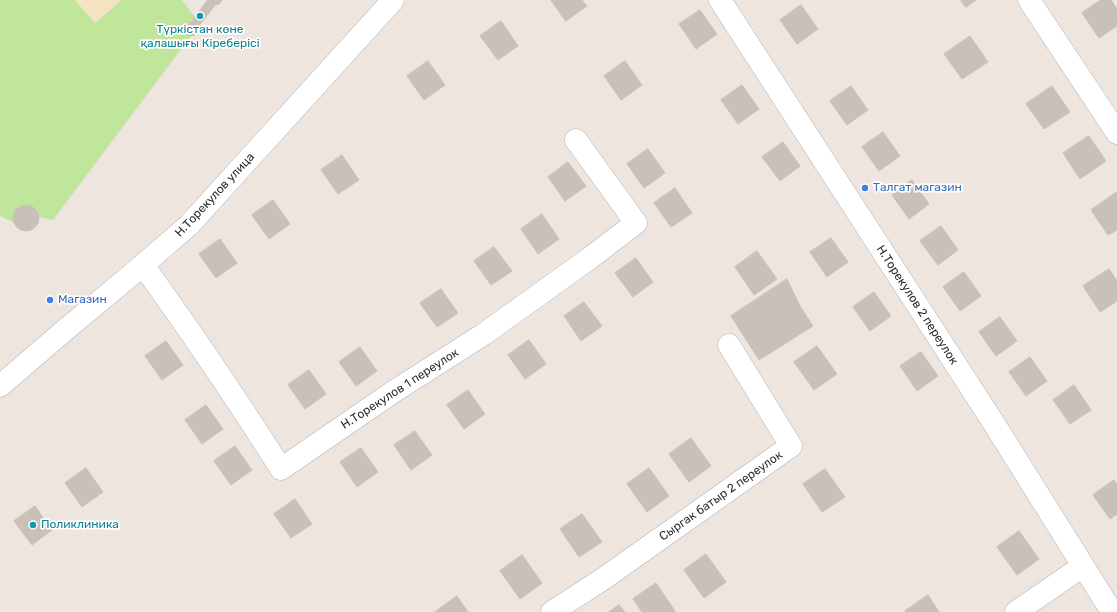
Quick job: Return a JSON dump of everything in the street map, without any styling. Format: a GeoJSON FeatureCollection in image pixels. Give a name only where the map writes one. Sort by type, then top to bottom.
{"type":"FeatureCollection","features":[{"type":"Feature","properties":{"kind":"street","name":"Н.Торекулов улица"},"geometry":{"type":"LineString","coordinates":[[0,386],[189,224],[393,0]]}},
{"type":"Feature","properties":{"kind":"street","name":"Н.Торекулов 2 переулок"},"geometry":{"type":"LineString","coordinates":[[720,0],[993,422],[1112,612]]}},
{"type":"Feature","properties":{"kind":"street"},"geometry":{"type":"LineString","coordinates":[[1029,0],[1117,133]]}},
{"type":"Feature","properties":{"kind":"street","name":"Н.Торекулов 1 переулок"},"geometry":{"type":"LineString","coordinates":[[143,265],[224,381],[281,469],[393,392],[484,334],[636,223],[576,140]]}},
{"type":"Feature","properties":{"kind":"street","name":"Сыргак батыр 2 переулок"},"geometry":{"type":"LineString","coordinates":[[552,612],[603,579],[791,446],[729,345]]}},
{"type":"Feature","properties":{"kind":"street"},"geometry":{"type":"LineString","coordinates":[[1016,612],[1083,566]]}},
{"type":"Feature","properties":{"kind":"green space"},"geometry":{"type":"Polygon","coordinates":[[[0,0],[75,0],[95,23],[121,0],[182,0],[195,17],[187,24],[185,28],[186,33],[191,36],[53,220],[39,217],[37,211],[28,205],[23,205],[15,211],[15,223],[0,216],[0,0]]]}},
{"type":"Feature","properties":{"kind":"sand"},"geometry":{"type":"Polygon","coordinates":[[[75,0],[121,0],[95,23],[75,0]]]}},
{"type":"Feature","properties":{"kind":"building"},"geometry":{"type":"Polygon","coordinates":[[[208,0],[222,0],[219,4],[215,5],[198,27],[198,31],[195,35],[189,36],[185,32],[186,26],[191,22],[208,0]]]}},
{"type":"Feature","properties":{"kind":"building"},"geometry":{"type":"Polygon","coordinates":[[[551,0],[582,0],[587,6],[566,21],[551,0]]]}},
{"type":"Feature","properties":{"kind":"building"},"geometry":{"type":"Polygon","coordinates":[[[961,0],[976,0],[966,7],[961,0]]]}},
{"type":"Feature","properties":{"kind":"building"},"geometry":{"type":"Polygon","coordinates":[[[1101,0],[1111,0],[1117,9],[1117,26],[1099,38],[1082,13],[1101,0]]]}},
{"type":"Feature","properties":{"kind":"building"},"geometry":{"type":"Polygon","coordinates":[[[801,5],[818,29],[797,44],[780,20],[801,5]]]}},
{"type":"Feature","properties":{"kind":"building"},"geometry":{"type":"Polygon","coordinates":[[[700,10],[717,34],[696,49],[679,24],[700,10]]]}},
{"type":"Feature","properties":{"kind":"building"},"geometry":{"type":"Polygon","coordinates":[[[501,21],[518,46],[498,60],[480,36],[501,21]]]}},
{"type":"Feature","properties":{"kind":"building"},"geometry":{"type":"Polygon","coordinates":[[[970,36],[988,62],[962,79],[944,54],[970,36]]]}},
{"type":"Feature","properties":{"kind":"building"},"geometry":{"type":"Polygon","coordinates":[[[428,61],[445,85],[424,100],[407,76],[428,61]]]}},
{"type":"Feature","properties":{"kind":"building"},"geometry":{"type":"Polygon","coordinates":[[[625,61],[642,85],[621,100],[604,76],[625,61]]]}},
{"type":"Feature","properties":{"kind":"building"},"geometry":{"type":"Polygon","coordinates":[[[742,85],[759,109],[738,124],[721,100],[742,85]]]}},
{"type":"Feature","properties":{"kind":"building"},"geometry":{"type":"Polygon","coordinates":[[[851,86],[868,110],[847,125],[830,101],[851,86]]]}},
{"type":"Feature","properties":{"kind":"building"},"geometry":{"type":"Polygon","coordinates":[[[1052,86],[1070,112],[1044,129],[1026,104],[1052,86]]]}},
{"type":"Feature","properties":{"kind":"building"},"geometry":{"type":"Polygon","coordinates":[[[883,132],[900,156],[879,171],[862,147],[883,132]]]}},
{"type":"Feature","properties":{"kind":"building"},"geometry":{"type":"Polygon","coordinates":[[[1089,136],[1106,161],[1080,179],[1063,153],[1089,136]]]}},
{"type":"Feature","properties":{"kind":"building"},"geometry":{"type":"Polygon","coordinates":[[[783,142],[800,166],[780,181],[762,157],[783,142]]]}},
{"type":"Feature","properties":{"kind":"building"},"geometry":{"type":"Polygon","coordinates":[[[648,149],[665,173],[644,188],[627,164],[648,149]]]}},
{"type":"Feature","properties":{"kind":"building"},"geometry":{"type":"Polygon","coordinates":[[[342,155],[359,180],[338,194],[321,170],[342,155]]]}},
{"type":"Feature","properties":{"kind":"building"},"geometry":{"type":"Polygon","coordinates":[[[568,162],[586,186],[565,201],[548,177],[568,162]]]}},
{"type":"Feature","properties":{"kind":"building"},"geometry":{"type":"Polygon","coordinates":[[[912,180],[929,204],[909,219],[892,195],[912,180]]]}},
{"type":"Feature","properties":{"kind":"building"},"geometry":{"type":"Polygon","coordinates":[[[675,188],[692,213],[671,227],[654,203],[675,188]]]}},
{"type":"Feature","properties":{"kind":"building"},"geometry":{"type":"Polygon","coordinates":[[[1117,192],[1117,230],[1108,235],[1091,210],[1117,192]]]}},
{"type":"Feature","properties":{"kind":"building"},"geometry":{"type":"Polygon","coordinates":[[[273,200],[290,224],[269,239],[252,215],[273,200]]]}},
{"type":"Feature","properties":{"kind":"building"},"geometry":{"type":"Polygon","coordinates":[[[26,205],[35,209],[39,218],[35,227],[26,231],[17,227],[13,218],[17,209],[26,205]]]}},
{"type":"Feature","properties":{"kind":"building"},"geometry":{"type":"Polygon","coordinates":[[[542,214],[559,239],[538,254],[521,229],[542,214]]]}},
{"type":"Feature","properties":{"kind":"building"},"geometry":{"type":"Polygon","coordinates":[[[941,226],[958,250],[938,265],[920,241],[941,226]]]}},
{"type":"Feature","properties":{"kind":"building"},"geometry":{"type":"Polygon","coordinates":[[[831,238],[848,262],[827,277],[810,252],[831,238]]]}},
{"type":"Feature","properties":{"kind":"building"},"geometry":{"type":"Polygon","coordinates":[[[220,239],[237,263],[216,278],[199,254],[220,239]]]}},
{"type":"Feature","properties":{"kind":"building"},"geometry":{"type":"Polygon","coordinates":[[[494,247],[512,271],[491,285],[474,261],[494,247]]]}},
{"type":"Feature","properties":{"kind":"building"},"geometry":{"type":"Polygon","coordinates":[[[757,251],[777,279],[754,295],[735,267],[757,251]]]}},
{"type":"Feature","properties":{"kind":"building"},"geometry":{"type":"Polygon","coordinates":[[[636,258],[653,282],[633,297],[615,273],[636,258]]]}},
{"type":"Feature","properties":{"kind":"building"},"geometry":{"type":"Polygon","coordinates":[[[1109,269],[1117,281],[1117,301],[1100,312],[1083,286],[1109,269]]]}},
{"type":"Feature","properties":{"kind":"building"},"geometry":{"type":"Polygon","coordinates":[[[964,272],[981,296],[960,311],[943,287],[964,272]]]}},
{"type":"Feature","properties":{"kind":"building"},"geometry":{"type":"Polygon","coordinates":[[[787,279],[800,306],[813,326],[759,360],[731,316],[787,279]]]}},
{"type":"Feature","properties":{"kind":"building"},"geometry":{"type":"Polygon","coordinates":[[[441,289],[458,313],[437,327],[420,303],[441,289]]]}},
{"type":"Feature","properties":{"kind":"building"},"geometry":{"type":"Polygon","coordinates":[[[874,292],[891,316],[870,331],[853,307],[874,292]]]}},
{"type":"Feature","properties":{"kind":"building"},"geometry":{"type":"Polygon","coordinates":[[[584,302],[602,326],[581,341],[564,316],[584,302]]]}},
{"type":"Feature","properties":{"kind":"building"},"geometry":{"type":"Polygon","coordinates":[[[1000,317],[1017,341],[996,356],[979,332],[1000,317]]]}},
{"type":"Feature","properties":{"kind":"building"},"geometry":{"type":"Polygon","coordinates":[[[529,340],[546,364],[525,379],[508,355],[529,340]]]}},
{"type":"Feature","properties":{"kind":"building"},"geometry":{"type":"Polygon","coordinates":[[[166,341],[183,365],[162,380],[145,356],[166,341]]]}},
{"type":"Feature","properties":{"kind":"building"},"geometry":{"type":"Polygon","coordinates":[[[817,346],[837,374],[814,390],[794,362],[817,346]]]}},
{"type":"Feature","properties":{"kind":"building"},"geometry":{"type":"Polygon","coordinates":[[[360,347],[377,371],[356,386],[339,362],[360,347]]]}},
{"type":"Feature","properties":{"kind":"building"},"geometry":{"type":"Polygon","coordinates":[[[921,352],[938,376],[917,391],[900,366],[921,352]]]}},
{"type":"Feature","properties":{"kind":"building"},"geometry":{"type":"Polygon","coordinates":[[[1030,357],[1047,381],[1026,396],[1009,372],[1030,357]]]}},
{"type":"Feature","properties":{"kind":"building"},"geometry":{"type":"Polygon","coordinates":[[[309,370],[326,394],[305,409],[288,385],[309,370]]]}},
{"type":"Feature","properties":{"kind":"building"},"geometry":{"type":"Polygon","coordinates":[[[1074,385],[1091,410],[1070,424],[1053,400],[1074,385]]]}},
{"type":"Feature","properties":{"kind":"building"},"geometry":{"type":"Polygon","coordinates":[[[468,390],[485,414],[464,429],[447,405],[468,390]]]}},
{"type":"Feature","properties":{"kind":"building"},"geometry":{"type":"Polygon","coordinates":[[[206,405],[223,429],[202,444],[185,420],[206,405]]]}},
{"type":"Feature","properties":{"kind":"building"},"geometry":{"type":"Polygon","coordinates":[[[415,431],[432,455],[411,470],[394,445],[415,431]]]}},
{"type":"Feature","properties":{"kind":"building"},"geometry":{"type":"Polygon","coordinates":[[[691,438],[711,466],[689,482],[669,454],[691,438]]]}},
{"type":"Feature","properties":{"kind":"building"},"geometry":{"type":"Polygon","coordinates":[[[235,446],[252,470],[231,485],[214,461],[235,446]]]}},
{"type":"Feature","properties":{"kind":"building"},"geometry":{"type":"Polygon","coordinates":[[[361,448],[378,472],[357,487],[340,462],[361,448]]]}},
{"type":"Feature","properties":{"kind":"building"},"geometry":{"type":"Polygon","coordinates":[[[86,468],[103,492],[82,507],[65,483],[86,468]]]}},
{"type":"Feature","properties":{"kind":"building"},"geometry":{"type":"Polygon","coordinates":[[[649,468],[669,496],[647,512],[627,484],[649,468]]]}},
{"type":"Feature","properties":{"kind":"building"},"geometry":{"type":"Polygon","coordinates":[[[825,469],[845,497],[822,512],[803,484],[825,469]]]}},
{"type":"Feature","properties":{"kind":"building"},"geometry":{"type":"Polygon","coordinates":[[[1114,480],[1117,484],[1117,514],[1110,519],[1093,495],[1114,480]]]}},
{"type":"Feature","properties":{"kind":"building"},"geometry":{"type":"Polygon","coordinates":[[[295,499],[312,524],[291,538],[274,514],[295,499]]]}},
{"type":"Feature","properties":{"kind":"building","name":"Поликлиника"},"geometry":{"type":"Polygon","coordinates":[[[35,506],[52,530],[32,545],[14,521],[35,506]]]}},
{"type":"Feature","properties":{"kind":"building"},"geometry":{"type":"Polygon","coordinates":[[[582,514],[602,542],[579,557],[560,529],[582,514]]]}},
{"type":"Feature","properties":{"kind":"building"},"geometry":{"type":"Polygon","coordinates":[[[1019,531],[1039,559],[1017,575],[997,547],[1019,531]]]}},
{"type":"Feature","properties":{"kind":"building"},"geometry":{"type":"Polygon","coordinates":[[[706,554],[726,582],[704,598],[684,570],[706,554]]]}},
{"type":"Feature","properties":{"kind":"building"},"geometry":{"type":"Polygon","coordinates":[[[522,555],[542,583],[520,599],[500,571],[522,555]]]}},
{"type":"Feature","properties":{"kind":"building"},"geometry":{"type":"Polygon","coordinates":[[[656,583],[675,612],[642,612],[633,599],[656,583]]]}},
{"type":"Feature","properties":{"kind":"building"},"geometry":{"type":"Polygon","coordinates":[[[928,595],[939,612],[905,611],[928,595]]]}},
{"type":"Feature","properties":{"kind":"building"},"geometry":{"type":"Polygon","coordinates":[[[457,596],[468,612],[435,612],[457,596]]]}},
{"type":"Feature","properties":{"kind":"building"},"geometry":{"type":"Polygon","coordinates":[[[619,605],[625,612],[609,612],[619,605]]]}},
{"type":"Feature","properties":{"kind":"place","name":"Түркістан көне қалашығы Кіреберісі"},"geometry":{"type":"Point","coordinates":[200,16]}},
{"type":"Feature","properties":{"kind":"place","name":"Талгат магазин"},"geometry":{"type":"Point","coordinates":[865,188]}},
{"type":"Feature","properties":{"kind":"place","name":"Магазин"},"geometry":{"type":"Point","coordinates":[50,300]}},
{"type":"Feature","properties":{"kind":"place","name":"Поликлиника"},"geometry":{"type":"Point","coordinates":[33,525]}}]}
